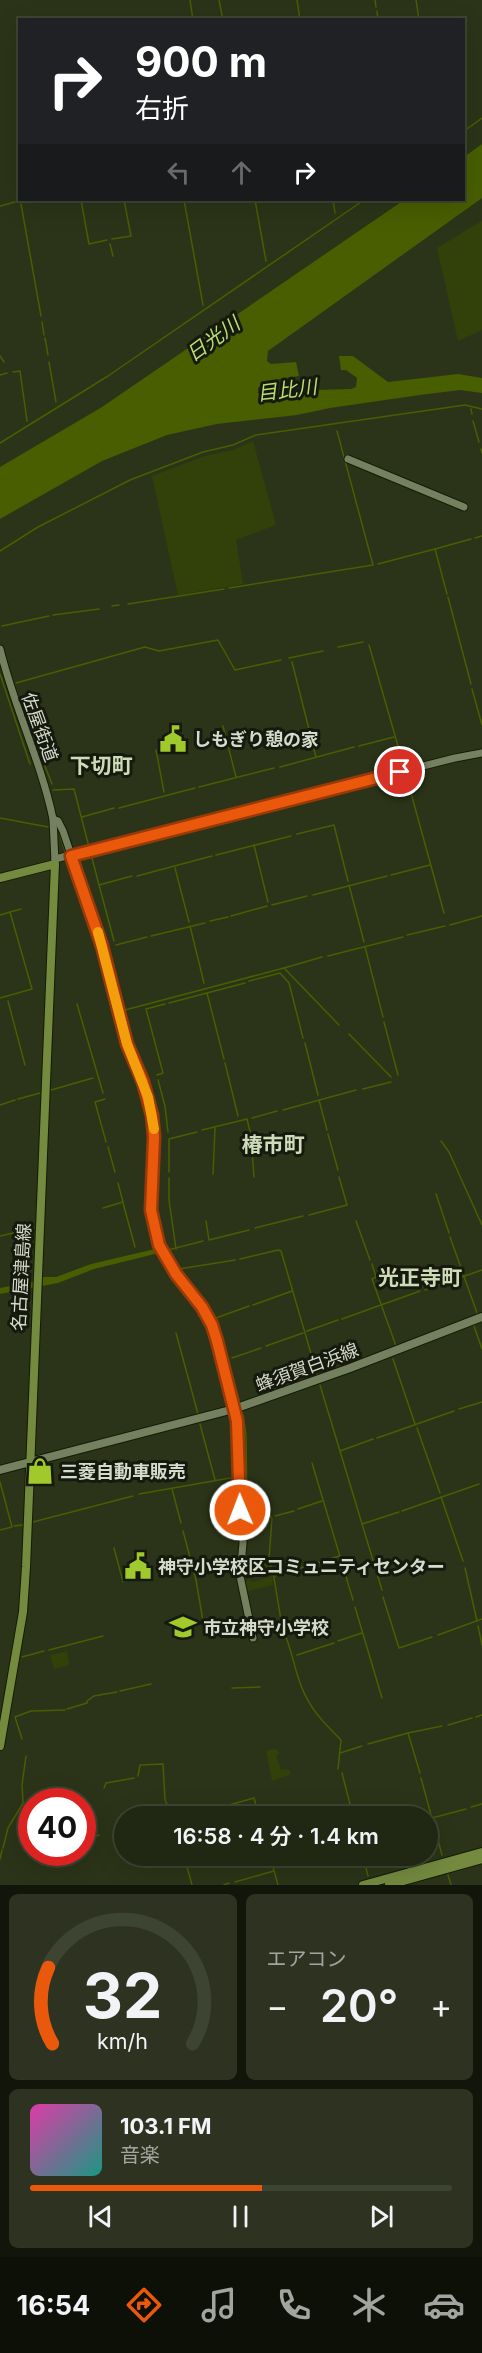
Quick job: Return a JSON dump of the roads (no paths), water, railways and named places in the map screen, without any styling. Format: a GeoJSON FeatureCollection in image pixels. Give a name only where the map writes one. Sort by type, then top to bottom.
{"type":"FeatureCollection","features":[{"type":"Feature","properties":{"kind":"main road"},"geometry":{"type":"LineString","coordinates":[[0,878],[55,861]]}},
{"type":"Feature","properties":{"kind":"main road","name":"名古屋津島線"},"geometry":{"type":"LineString","coordinates":[[0,1746],[23,1612],[55,861]]}},
{"type":"Feature","properties":{"kind":"main road","name":"蜂須賀白浜線"},"geometry":{"type":"LineString","coordinates":[[0,1470],[234,1409],[350,1368],[482,1317]]}},
{"type":"Feature","properties":{"kind":"main road"},"geometry":{"type":"LineString","coordinates":[[363,1885],[482,1852]]}},
{"type":"Feature","properties":{"kind":"main road"},"geometry":{"type":"LineString","coordinates":[[389,1885],[482,1859]]}},
{"type":"Feature","properties":{"kind":"street"},"geometry":{"type":"LineString","coordinates":[[348,459],[464,507]]}},
{"type":"Feature","properties":{"kind":"street","name":"佐屋街道"},"geometry":{"type":"LineString","coordinates":[[0,649],[14,699],[46,788],[53,819],[58,821],[63,831],[68,857],[102,946],[127,1044],[143,1082],[152,1115],[154,1137],[151,1210],[157,1237],[169,1264],[202,1307],[212,1325],[234,1409],[239,1446],[243,1543],[240,1576],[253,1638]]}},
{"type":"Feature","properties":{"kind":"street"},"geometry":{"type":"LineString","coordinates":[[53,819],[55,861],[482,753]]}},
{"type":"Feature","properties":{"kind":"water","name":"日光川"},"geometry":{"type":"Polygon","coordinates":[[[482,144],[482,198],[268,351],[267,361],[271,364],[296,362],[299,376],[266,381],[258,388],[258,393],[264,399],[314,390],[351,389],[356,387],[357,378],[346,370],[341,370],[339,356],[353,356],[388,382],[458,374],[482,378],[482,393],[460,390],[420,395],[297,415],[217,424],[167,435],[102,461],[0,519],[0,467],[102,407],[403,201],[465,201],[465,156],[482,144]]]}},
{"type":"Feature","properties":{"kind":"water"},"geometry":{"type":"Polygon","coordinates":[[[155,1249],[159,1253],[94,1269],[58,1283],[0,1294],[0,1288],[32,1282],[42,1277],[56,1277],[91,1264],[155,1249]]]}},
{"type":"Feature","properties":{"kind":"waterway"},"geometry":{"type":"LineString","coordinates":[[190,0],[193,18]]}},
{"type":"Feature","properties":{"kind":"waterway"},"geometry":{"type":"LineString","coordinates":[[219,0],[223,18]]}},
{"type":"Feature","properties":{"kind":"waterway"},"geometry":{"type":"LineString","coordinates":[[297,0],[300,18]]}},
{"type":"Feature","properties":{"kind":"waterway"},"geometry":{"type":"LineString","coordinates":[[375,0],[376,7]]}},
{"type":"Feature","properties":{"kind":"waterway"},"geometry":{"type":"LineString","coordinates":[[416,0],[419,18]]}},
{"type":"Feature","properties":{"kind":"waterway"},"geometry":{"type":"LineString","coordinates":[[377,11],[378,18]]}},
{"type":"Feature","properties":{"kind":"waterway"},"geometry":{"type":"LineString","coordinates":[[465,130],[482,118]]}},
{"type":"Feature","properties":{"kind":"waterway"},"geometry":{"type":"LineString","coordinates":[[81,201],[89,244],[107,240]]}},
{"type":"Feature","properties":{"kind":"waterway"},"geometry":{"type":"LineString","coordinates":[[112,239],[131,236],[124,201]]}},
{"type":"Feature","properties":{"kind":"waterway"},"geometry":{"type":"LineString","coordinates":[[184,201],[203,305]]}},
{"type":"Feature","properties":{"kind":"waterway"},"geometry":{"type":"LineString","coordinates":[[255,201],[266,261]]}},
{"type":"Feature","properties":{"kind":"waterway"},"geometry":{"type":"LineString","coordinates":[[333,201],[335,213]]}},
{"type":"Feature","properties":{"kind":"waterway"},"geometry":{"type":"LineString","coordinates":[[0,443],[108,376],[363,201]]}},
{"type":"Feature","properties":{"kind":"waterway"},"geometry":{"type":"LineString","coordinates":[[0,206],[15,202]]}},
{"type":"Feature","properties":{"kind":"waterway"},"geometry":{"type":"LineString","coordinates":[[21,204],[41,316]]}},
{"type":"Feature","properties":{"kind":"waterway"},"geometry":{"type":"LineString","coordinates":[[110,244],[113,256]]}},
{"type":"Feature","properties":{"kind":"waterway"},"geometry":{"type":"LineString","coordinates":[[42,322],[44,335]]}},
{"type":"Feature","properties":{"kind":"waterway"},"geometry":{"type":"LineString","coordinates":[[45,338],[48,355]]}},
{"type":"Feature","properties":{"kind":"waterway"},"geometry":{"type":"LineString","coordinates":[[0,356],[4,362]]}},
{"type":"Feature","properties":{"kind":"waterway"},"geometry":{"type":"LineString","coordinates":[[49,362],[56,402]]}},
{"type":"Feature","properties":{"kind":"waterway"},"geometry":{"type":"LineString","coordinates":[[13,372],[20,371],[27,421]]}},
{"type":"Feature","properties":{"kind":"waterway"},"geometry":{"type":"LineString","coordinates":[[0,375],[7,373]]}},
{"type":"Feature","properties":{"kind":"waterway"},"geometry":{"type":"LineString","coordinates":[[0,551],[38,527],[130,480],[203,452],[233,445],[256,435],[465,405],[482,409]]}},
{"type":"Feature","properties":{"kind":"waterway"},"geometry":{"type":"LineString","coordinates":[[471,409],[472,414]]}},
{"type":"Feature","properties":{"kind":"waterway"},"geometry":{"type":"LineString","coordinates":[[473,421],[479,442]]}},
{"type":"Feature","properties":{"kind":"waterway"},"geometry":{"type":"LineString","coordinates":[[229,588],[373,565],[337,431]]}},
{"type":"Feature","properties":{"kind":"waterway"},"geometry":{"type":"LineString","coordinates":[[481,449],[482,453]]}},
{"type":"Feature","properties":{"kind":"waterway"},"geometry":{"type":"LineString","coordinates":[[475,538],[482,536]]}},
{"type":"Feature","properties":{"kind":"waterway"},"geometry":{"type":"LineString","coordinates":[[435,549],[471,539]]}},
{"type":"Feature","properties":{"kind":"waterway"},"geometry":{"type":"LineString","coordinates":[[378,564],[435,549],[447,594]]}},
{"type":"Feature","properties":{"kind":"waterway"},"geometry":{"type":"LineString","coordinates":[[128,604],[224,589]]}},
{"type":"Feature","properties":{"kind":"waterway"},"geometry":{"type":"LineString","coordinates":[[448,597],[471,684]]}},
{"type":"Feature","properties":{"kind":"waterway"},"geometry":{"type":"LineString","coordinates":[[112,606],[119,605]]}},
{"type":"Feature","properties":{"kind":"waterway"},"geometry":{"type":"LineString","coordinates":[[53,615],[99,609]]}},
{"type":"Feature","properties":{"kind":"waterway"},"geometry":{"type":"LineString","coordinates":[[2,626],[49,616]]}},
{"type":"Feature","properties":{"kind":"waterway"},"geometry":{"type":"LineString","coordinates":[[16,683],[145,647],[159,651],[218,640],[235,670],[281,660]]}},
{"type":"Feature","properties":{"kind":"waterway"},"geometry":{"type":"LineString","coordinates":[[338,647],[363,642]]}},
{"type":"Feature","properties":{"kind":"waterway"},"geometry":{"type":"LineString","coordinates":[[369,645],[404,767]]}},
{"type":"Feature","properties":{"kind":"waterway"},"geometry":{"type":"LineString","coordinates":[[289,658],[323,651]]}},
{"type":"Feature","properties":{"kind":"waterway"},"geometry":{"type":"LineString","coordinates":[[292,662],[316,757]]}},
{"type":"Feature","properties":{"kind":"waterway"},"geometry":{"type":"LineString","coordinates":[[0,674],[30,764]]}},
{"type":"Feature","properties":{"kind":"waterway"},"geometry":{"type":"LineString","coordinates":[[472,689],[482,725]]}},
{"type":"Feature","properties":{"kind":"waterway"},"geometry":{"type":"LineString","coordinates":[[223,726],[236,777]]}},
{"type":"Feature","properties":{"kind":"waterway"},"geometry":{"type":"LineString","coordinates":[[359,746],[394,737]]}},
{"type":"Feature","properties":{"kind":"waterway"},"geometry":{"type":"LineString","coordinates":[[280,767],[354,747]]}},
{"type":"Feature","properties":{"kind":"waterway"},"geometry":{"type":"LineString","coordinates":[[156,750],[164,792]]}},
{"type":"Feature","properties":{"kind":"waterway"},"geometry":{"type":"LineString","coordinates":[[43,761],[52,784]]}},
{"type":"Feature","properties":{"kind":"waterway"},"geometry":{"type":"LineString","coordinates":[[199,787],[274,768]]}},
{"type":"Feature","properties":{"kind":"waterway"},"geometry":{"type":"LineString","coordinates":[[406,775],[444,913]]}},
{"type":"Feature","properties":{"kind":"waterway"},"geometry":{"type":"LineString","coordinates":[[119,808],[195,788]]}},
{"type":"Feature","properties":{"kind":"waterway"},"geometry":{"type":"LineString","coordinates":[[53,790],[74,789],[89,847]]}},
{"type":"Feature","properties":{"kind":"waterway"},"geometry":{"type":"LineString","coordinates":[[82,817],[114,808]]}},
{"type":"Feature","properties":{"kind":"waterway"},"geometry":{"type":"LineString","coordinates":[[0,818],[48,827]]}},
{"type":"Feature","properties":{"kind":"waterway"},"geometry":{"type":"LineString","coordinates":[[297,834],[334,825],[348,881]]}},
{"type":"Feature","properties":{"kind":"waterway"},"geometry":{"type":"LineString","coordinates":[[60,835],[66,854]]}},
{"type":"Feature","properties":{"kind":"waterway"},"geometry":{"type":"LineString","coordinates":[[216,855],[291,836]]}},
{"type":"Feature","properties":{"kind":"waterway"},"geometry":{"type":"LineString","coordinates":[[254,845],[268,902]]}},
{"type":"Feature","properties":{"kind":"waterway"},"geometry":{"type":"LineString","coordinates":[[91,854],[99,885],[132,876]]}},
{"type":"Feature","properties":{"kind":"waterway"},"geometry":{"type":"LineString","coordinates":[[137,876],[212,856]]}},
{"type":"Feature","properties":{"kind":"waterway"},"geometry":{"type":"LineString","coordinates":[[67,858],[84,902]]}},
{"type":"Feature","properties":{"kind":"waterway"},"geometry":{"type":"LineString","coordinates":[[391,875],[430,865]]}},
{"type":"Feature","properties":{"kind":"waterway"},"geometry":{"type":"LineString","coordinates":[[175,868],[189,922]]}},
{"type":"Feature","properties":{"kind":"waterway"},"geometry":{"type":"LineString","coordinates":[[313,895],[387,876]]}},
{"type":"Feature","properties":{"kind":"waterway"},"geometry":{"type":"LineString","coordinates":[[99,885],[114,941]]}},
{"type":"Feature","properties":{"kind":"waterway"},"geometry":{"type":"LineString","coordinates":[[349,885],[364,942]]}},
{"type":"Feature","properties":{"kind":"waterway"},"geometry":{"type":"LineString","coordinates":[[272,905],[307,896]]}},
{"type":"Feature","properties":{"kind":"waterway"},"geometry":{"type":"LineString","coordinates":[[231,916],[267,906]]}},
{"type":"Feature","properties":{"kind":"waterway"},"geometry":{"type":"LineString","coordinates":[[10,912],[21,909]]}},
{"type":"Feature","properties":{"kind":"waterway"},"geometry":{"type":"LineString","coordinates":[[0,915],[10,912],[32,989],[0,998]]}},
{"type":"Feature","properties":{"kind":"waterway"},"geometry":{"type":"LineString","coordinates":[[450,925],[482,916]]}},
{"type":"Feature","properties":{"kind":"waterway"},"geometry":{"type":"LineString","coordinates":[[210,921],[228,917]]}},
{"type":"Feature","properties":{"kind":"waterway"},"geometry":{"type":"LineString","coordinates":[[90,920],[102,958]]}},
{"type":"Feature","properties":{"kind":"waterway"},"geometry":{"type":"LineString","coordinates":[[151,936],[205,923]]}},
{"type":"Feature","properties":{"kind":"waterway"},"geometry":{"type":"LineString","coordinates":[[190,926],[204,983]]}},
{"type":"Feature","properties":{"kind":"waterway"},"geometry":{"type":"LineString","coordinates":[[407,935],[445,926]]}},
{"type":"Feature","properties":{"kind":"waterway"},"geometry":{"type":"LineString","coordinates":[[116,945],[147,937]]}},
{"type":"Feature","properties":{"kind":"waterway"},"geometry":{"type":"LineString","coordinates":[[328,956],[403,937]]}},
{"type":"Feature","properties":{"kind":"waterway"},"geometry":{"type":"LineString","coordinates":[[365,947],[383,1017]]}},
{"type":"Feature","properties":{"kind":"waterway"},"geometry":{"type":"LineString","coordinates":[[284,968],[322,957]]}},
{"type":"Feature","properties":{"kind":"waterway"},"geometry":{"type":"LineString","coordinates":[[110,961],[125,1010],[284,968],[339,1025]]}},
{"type":"Feature","properties":{"kind":"waterway"},"geometry":{"type":"LineString","coordinates":[[249,981],[280,973],[289,983],[303,1038]]}},
{"type":"Feature","properties":{"kind":"waterway"},"geometry":{"type":"LineString","coordinates":[[169,1003],[245,983]]}},
{"type":"Feature","properties":{"kind":"waterway"},"geometry":{"type":"LineString","coordinates":[[207,993],[224,1059]]}},
{"type":"Feature","properties":{"kind":"waterway"},"geometry":{"type":"LineString","coordinates":[[8,1001],[25,1065]]}},
{"type":"Feature","properties":{"kind":"waterway"},"geometry":{"type":"LineString","coordinates":[[77,1004],[103,1093]]}},
{"type":"Feature","properties":{"kind":"waterway"},"geometry":{"type":"LineString","coordinates":[[157,1075],[163,1073],[146,1009],[165,1004]]}},
{"type":"Feature","properties":{"kind":"waterway"},"geometry":{"type":"LineString","coordinates":[[384,1022],[398,1075]]}},
{"type":"Feature","properties":{"kind":"waterway"},"geometry":{"type":"LineString","coordinates":[[349,1034],[391,1077]]}},
{"type":"Feature","properties":{"kind":"waterway"},"geometry":{"type":"LineString","coordinates":[[305,1043],[318,1095]]}},
{"type":"Feature","properties":{"kind":"waterway"},"geometry":{"type":"LineString","coordinates":[[225,1063],[238,1116]]}},
{"type":"Feature","properties":{"kind":"waterway"},"geometry":{"type":"LineString","coordinates":[[51,1090],[93,1078]]}},
{"type":"Feature","properties":{"kind":"waterway"},"geometry":{"type":"LineString","coordinates":[[158,1080],[165,1106],[168,1132]]}},
{"type":"Feature","properties":{"kind":"waterway"},"geometry":{"type":"LineString","coordinates":[[363,1089],[391,1082]]}},
{"type":"Feature","properties":{"kind":"waterway"},"geometry":{"type":"LineString","coordinates":[[283,1110],[356,1090]]}},
{"type":"Feature","properties":{"kind":"waterway"},"geometry":{"type":"LineString","coordinates":[[18,1099],[40,1093]]}},
{"type":"Feature","properties":{"kind":"waterway"},"geometry":{"type":"LineString","coordinates":[[105,1099],[95,1102],[106,1142]]}},
{"type":"Feature","properties":{"kind":"waterway"},"geometry":{"type":"LineString","coordinates":[[0,1105],[15,1100]]}},
{"type":"Feature","properties":{"kind":"waterway"},"geometry":{"type":"LineString","coordinates":[[319,1100],[327,1130]]}},
{"type":"Feature","properties":{"kind":"waterway"},"geometry":{"type":"LineString","coordinates":[[252,1118],[277,1111]]}},
{"type":"Feature","properties":{"kind":"waterway"},"geometry":{"type":"LineString","coordinates":[[202,1130],[247,1119],[251,1136],[254,1177]]}},
{"type":"Feature","properties":{"kind":"waterway"},"geometry":{"type":"LineString","coordinates":[[213,1174],[215,1128]]}},
{"type":"Feature","properties":{"kind":"waterway"},"geometry":{"type":"LineString","coordinates":[[169,1172],[169,1139],[197,1132]]}},
{"type":"Feature","properties":{"kind":"waterway"},"geometry":{"type":"LineString","coordinates":[[328,1134],[338,1170]]}},
{"type":"Feature","properties":{"kind":"waterway"},"geometry":{"type":"LineString","coordinates":[[441,1141],[449,1152],[482,1225]]}},
{"type":"Feature","properties":{"kind":"waterway"},"geometry":{"type":"LineString","coordinates":[[108,1147],[115,1172]]}},
{"type":"Feature","properties":{"kind":"waterway"},"geometry":{"type":"LineString","coordinates":[[309,1215],[347,1205],[339,1177]]}},
{"type":"Feature","properties":{"kind":"waterway"},"geometry":{"type":"LineString","coordinates":[[169,1178],[169,1200],[176,1249]]}},
{"type":"Feature","properties":{"kind":"waterway"},"geometry":{"type":"LineString","coordinates":[[103,1208],[123,1202],[118,1183]]}},
{"type":"Feature","properties":{"kind":"waterway"},"geometry":{"type":"LineString","coordinates":[[436,1194],[449,1233]]}},
{"type":"Feature","properties":{"kind":"waterway"},"geometry":{"type":"LineString","coordinates":[[123,1203],[135,1247]]}},
{"type":"Feature","properties":{"kind":"waterway"},"geometry":{"type":"LineString","coordinates":[[255,1228],[303,1216]]}},
{"type":"Feature","properties":{"kind":"waterway"},"geometry":{"type":"LineString","coordinates":[[206,1221],[209,1240],[249,1230]]}},
{"type":"Feature","properties":{"kind":"waterway"},"geometry":{"type":"LineString","coordinates":[[356,1221],[370,1260]]}},
{"type":"Feature","properties":{"kind":"waterway"},"geometry":{"type":"LineString","coordinates":[[0,1236],[34,1228]]}},
{"type":"Feature","properties":{"kind":"waterway"},"geometry":{"type":"LineString","coordinates":[[450,1237],[477,1313]]}},
{"type":"Feature","properties":{"kind":"waterway"},"geometry":{"type":"LineString","coordinates":[[168,1250],[203,1241]]}},
{"type":"Feature","properties":{"kind":"waterway"},"geometry":{"type":"LineString","coordinates":[[240,1259],[281,1251],[317,1374]]}},
{"type":"Feature","properties":{"kind":"waterway"},"geometry":{"type":"LineString","coordinates":[[171,1257],[218,1324],[239,1400]]}},
{"type":"Feature","properties":{"kind":"waterway"},"geometry":{"type":"LineString","coordinates":[[179,1269],[235,1260]]}},
{"type":"Feature","properties":{"kind":"waterway"},"geometry":{"type":"LineString","coordinates":[[372,1264],[376,1277],[372,1279],[396,1346]]}},
{"type":"Feature","properties":{"kind":"waterway"},"geometry":{"type":"LineString","coordinates":[[425,1290],[482,1270]]}},
{"type":"Feature","properties":{"kind":"waterway"},"geometry":{"type":"LineString","coordinates":[[253,1305],[292,1291]]}},
{"type":"Feature","properties":{"kind":"waterway"},"geometry":{"type":"LineString","coordinates":[[342,1319],[420,1291]]}},
{"type":"Feature","properties":{"kind":"waterway"},"geometry":{"type":"LineString","coordinates":[[216,1318],[249,1306]]}},
{"type":"Feature","properties":{"kind":"waterway"},"geometry":{"type":"LineString","coordinates":[[307,1331],[338,1320]]}},
{"type":"Feature","properties":{"kind":"waterway"},"geometry":{"type":"LineString","coordinates":[[474,1326],[482,1349]]}},
{"type":"Feature","properties":{"kind":"waterway"},"geometry":{"type":"LineString","coordinates":[[176,1333],[198,1414]]}},
{"type":"Feature","properties":{"kind":"waterway"},"geometry":{"type":"LineString","coordinates":[[266,1346],[303,1333]]}},
{"type":"Feature","properties":{"kind":"waterway"},"geometry":{"type":"LineString","coordinates":[[232,1358],[261,1348]]}},
{"type":"Feature","properties":{"kind":"waterway"},"geometry":{"type":"LineString","coordinates":[[393,1359],[415,1424]]}},
{"type":"Feature","properties":{"kind":"waterway"},"geometry":{"type":"LineString","coordinates":[[320,1385],[382,1590]]}},
{"type":"Feature","properties":{"kind":"waterway"},"geometry":{"type":"LineString","coordinates":[[459,1409],[482,1402]]}},
{"type":"Feature","properties":{"kind":"waterway"},"geometry":{"type":"LineString","coordinates":[[377,1438],[454,1411]]}},
{"type":"Feature","properties":{"kind":"waterway"},"geometry":{"type":"LineString","coordinates":[[243,1415],[246,1435],[247,1512],[252,1514],[265,1511],[272,1518],[269,1559],[282,1626]]}},
{"type":"Feature","properties":{"kind":"waterway"},"geometry":{"type":"LineString","coordinates":[[200,1424],[215,1480]]}},
{"type":"Feature","properties":{"kind":"waterway"},"geometry":{"type":"LineString","coordinates":[[417,1428],[440,1493]]}},
{"type":"Feature","properties":{"kind":"waterway"},"geometry":{"type":"LineString","coordinates":[[340,1451],[373,1439]]}},
{"type":"Feature","properties":{"kind":"waterway"},"geometry":{"type":"LineString","coordinates":[[312,1463],[353,1600]]}},
{"type":"Feature","properties":{"kind":"waterway"},"geometry":{"type":"LineString","coordinates":[[139,1494],[236,1477]]}},
{"type":"Feature","properties":{"kind":"waterway"},"geometry":{"type":"LineString","coordinates":[[0,1482],[12,1527],[0,1530]]}},
{"type":"Feature","properties":{"kind":"waterway"},"geometry":{"type":"LineString","coordinates":[[402,1511],[479,1484]]}},
{"type":"Feature","properties":{"kind":"waterway"},"geometry":{"type":"LineString","coordinates":[[172,1489],[181,1523]]}},
{"type":"Feature","properties":{"kind":"waterway"},"geometry":{"type":"LineString","coordinates":[[33,1522],[133,1496]]}},
{"type":"Feature","properties":{"kind":"waterway"},"geometry":{"type":"LineString","coordinates":[[441,1497],[463,1561]]}},
{"type":"Feature","properties":{"kind":"waterway"},"geometry":{"type":"LineString","coordinates":[[298,1509],[322,1501]]}},
{"type":"Feature","properties":{"kind":"waterway"},"geometry":{"type":"LineString","coordinates":[[275,1516],[294,1511]]}},
{"type":"Feature","properties":{"kind":"waterway"},"geometry":{"type":"LineString","coordinates":[[362,1524],[399,1512]]}},
{"type":"Feature","properties":{"kind":"waterway"},"geometry":{"type":"LineString","coordinates":[[14,1526],[22,1525]]}},
{"type":"Feature","properties":{"kind":"waterway"},"geometry":{"type":"LineString","coordinates":[[183,1531],[196,1580],[203,1621]]}},
{"type":"Feature","properties":{"kind":"waterway"},"geometry":{"type":"LineString","coordinates":[[114,1548],[123,1582]]}},
{"type":"Feature","properties":{"kind":"waterway"},"geometry":{"type":"LineString","coordinates":[[315,1564],[339,1556]]}},
{"type":"Feature","properties":{"kind":"waterway"},"geometry":{"type":"LineString","coordinates":[[275,1576],[310,1565]]}},
{"type":"Feature","properties":{"kind":"waterway"},"geometry":{"type":"LineString","coordinates":[[465,1568],[477,1621]]}},
{"type":"Feature","properties":{"kind":"waterway"},"geometry":{"type":"LineString","coordinates":[[383,1597],[399,1648],[432,1637]]}},
{"type":"Feature","properties":{"kind":"waterway"},"geometry":{"type":"LineString","coordinates":[[355,1607],[382,1698]]}},
{"type":"Feature","properties":{"kind":"waterway"},"geometry":{"type":"LineString","coordinates":[[438,1635],[482,1619]]}},
{"type":"Feature","properties":{"kind":"waterway"},"geometry":{"type":"LineString","coordinates":[[478,1626],[482,1645]]}},
{"type":"Feature","properties":{"kind":"waterway"},"geometry":{"type":"LineString","coordinates":[[283,1630],[305,1696],[318,1716],[341,1740],[338,1769]]}},
{"type":"Feature","properties":{"kind":"waterway"},"geometry":{"type":"LineString","coordinates":[[338,1641],[362,1633]]}},
{"type":"Feature","properties":{"kind":"waterway"},"geometry":{"type":"LineString","coordinates":[[49,1650],[103,1636]]}},
{"type":"Feature","properties":{"kind":"waterway"},"geometry":{"type":"LineString","coordinates":[[297,1655],[334,1643]]}},
{"type":"Feature","properties":{"kind":"waterway"},"geometry":{"type":"LineString","coordinates":[[22,1657],[44,1651]]}},
{"type":"Feature","properties":{"kind":"waterway"},"geometry":{"type":"LineString","coordinates":[[120,1691],[151,1684]]}},
{"type":"Feature","properties":{"kind":"waterway"},"geometry":{"type":"LineString","coordinates":[[232,1688],[260,1687]]}},
{"type":"Feature","properties":{"kind":"waterway"},"geometry":{"type":"LineString","coordinates":[[67,1709],[87,1703],[94,1696],[117,1692]]}},
{"type":"Feature","properties":{"kind":"waterway"},"geometry":{"type":"LineString","coordinates":[[22,1739],[15,1717],[31,1711],[65,1710]]}},
{"type":"Feature","properties":{"kind":"waterway"},"geometry":{"type":"LineString","coordinates":[[476,1717],[482,1715]]}},
{"type":"Feature","properties":{"kind":"waterway"},"geometry":{"type":"LineString","coordinates":[[448,1725],[472,1718]]}},
{"type":"Feature","properties":{"kind":"waterway"},"geometry":{"type":"LineString","coordinates":[[408,1733],[442,1726]]}},
{"type":"Feature","properties":{"kind":"waterway"},"geometry":{"type":"LineString","coordinates":[[368,1744],[408,1733],[420,1773]]}},
{"type":"Feature","properties":{"kind":"waterway"},"geometry":{"type":"LineString","coordinates":[[340,1753],[362,1746]]}},
{"type":"Feature","properties":{"kind":"waterway"},"geometry":{"type":"LineString","coordinates":[[3,1848],[8,1828],[23,1803],[22,1785],[26,1756]]}},
{"type":"Feature","properties":{"kind":"waterway"},"geometry":{"type":"LineString","coordinates":[[138,1776],[140,1765],[163,1764],[165,1800],[168,1806]]}},
{"type":"Feature","properties":{"kind":"waterway"},"geometry":{"type":"LineString","coordinates":[[342,1773],[350,1806]]}},
{"type":"Feature","properties":{"kind":"waterway"},"geometry":{"type":"LineString","coordinates":[[104,1788],[106,1783],[134,1778]]}},
{"type":"Feature","properties":{"kind":"waterway"},"geometry":{"type":"LineString","coordinates":[[421,1778],[442,1855]]}},
{"type":"Feature","properties":{"kind":"waterway"},"geometry":{"type":"LineString","coordinates":[[226,1806],[254,1798],[256,1806]]}},
{"type":"Feature","properties":{"kind":"waterway"},"geometry":{"type":"LineString","coordinates":[[471,1807],[482,1804]]}},
{"type":"Feature","properties":{"kind":"waterway"},"geometry":{"type":"LineString","coordinates":[[438,1816],[466,1809]]}},
{"type":"Feature","properties":{"kind":"waterway"},"geometry":{"type":"LineString","coordinates":[[0,1859],[2,1850]]}},
{"type":"Feature","properties":{"kind":"waterway"},"geometry":{"type":"LineString","coordinates":[[187,1866],[192,1885]]}},
{"type":"Feature","properties":{"kind":"waterway"},"geometry":{"type":"LineString","coordinates":[[273,1866],[278,1885]]}},
{"type":"Feature","properties":{"kind":"waterway"},"geometry":{"type":"LineString","coordinates":[[366,1866],[368,1876]]}},
{"type":"Feature","properties":{"kind":"waterway"},"geometry":{"type":"LineString","coordinates":[[235,1882],[274,1871]]}},
{"type":"Feature","properties":{"kind":"waterway"},"geometry":{"type":"LineString","coordinates":[[448,1875],[451,1885]]}},
{"type":"Feature","properties":{"kind":"waterway"},"geometry":{"type":"LineString","coordinates":[[224,1885],[229,1883]]}},
{"type":"Feature","properties":{"kind":"place","name":"しもぎり憩の家"},"geometry":{"type":"Point","coordinates":[173,739]}},
{"type":"Feature","properties":{"kind":"place","name":"三菱自動車販売"},"geometry":{"type":"Point","coordinates":[40,1471]}},
{"type":"Feature","properties":{"kind":"place","name":"神守小学校区コミュニティセンター"},"geometry":{"type":"Point","coordinates":[138,1566]}},
{"type":"Feature","properties":{"kind":"place","name":"市立神守小学校"},"geometry":{"type":"Point","coordinates":[183,1627]}},
{"type":"Feature","properties":{"kind":"district","name":"下切町"},"geometry":{"type":"Point","coordinates":[101,765]}},
{"type":"Feature","properties":{"kind":"district","name":"椿市町"},"geometry":{"type":"Point","coordinates":[273,1144]}},
{"type":"Feature","properties":{"kind":"district","name":"光正寺町"},"geometry":{"type":"Point","coordinates":[420,1277]}},
{"type":"Feature","properties":{"kind":"water label","name":"目比川"},"geometry":{"type":"Point","coordinates":[287,390]}}]}
